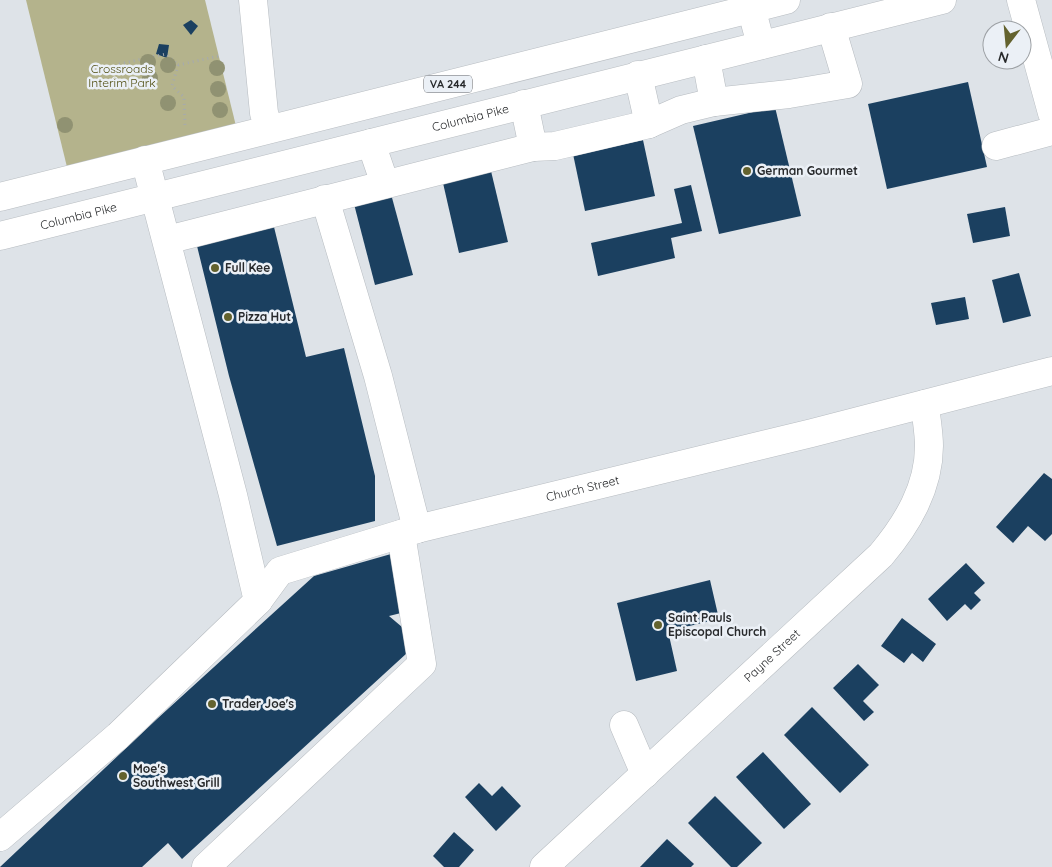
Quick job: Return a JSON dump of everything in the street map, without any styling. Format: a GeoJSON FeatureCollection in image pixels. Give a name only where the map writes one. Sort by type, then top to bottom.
{"type":"FeatureCollection","features":[{"type":"Feature","properties":{"kind":"main road"},"geometry":{"type":"LineString","coordinates":[[253,0],[264,113],[269,129]]}},
{"type":"Feature","properties":{"kind":"main road","name":"VA 244"},"geometry":{"type":"LineString","coordinates":[[0,197],[750,4],[786,0]]}},
{"type":"Feature","properties":{"kind":"main road","name":"Columbia Pike"},"geometry":{"type":"LineString","coordinates":[[0,236],[942,0]]}},
{"type":"Feature","properties":{"kind":"main road"},"geometry":{"type":"LineString","coordinates":[[1021,0],[1052,113]]}},
{"type":"Feature","properties":{"kind":"main road"},"geometry":{"type":"LineString","coordinates":[[750,4],[762,45]]}},
{"type":"Feature","properties":{"kind":"main road"},"geometry":{"type":"LineString","coordinates":[[167,240],[533,146],[555,146],[649,124],[681,110],[714,102],[789,94],[848,84],[831,27]]}},
{"type":"Feature","properties":{"kind":"main road"},"geometry":{"type":"LineString","coordinates":[[706,59],[714,102]]}},
{"type":"Feature","properties":{"kind":"main road"},"geometry":{"type":"LineString","coordinates":[[638,76],[649,124]]}},
{"type":"Feature","properties":{"kind":"main road"},"geometry":{"type":"LineString","coordinates":[[524,104],[533,146]]}},
{"type":"Feature","properties":{"kind":"main road"},"geometry":{"type":"LineString","coordinates":[[996,146],[1052,132]]}},
{"type":"Feature","properties":{"kind":"main road"},"geometry":{"type":"LineString","coordinates":[[370,142],[385,184]]}},
{"type":"Feature","properties":{"kind":"main road"},"geometry":{"type":"LineString","coordinates":[[145,160],[258,601]]}},
{"type":"Feature","properties":{"kind":"main road"},"geometry":{"type":"LineString","coordinates":[[206,867],[422,664],[409,531],[378,376],[325,200]]}},
{"type":"Feature","properties":{"kind":"main road","name":"Church Street"},"geometry":{"type":"LineString","coordinates":[[0,837],[118,736],[258,601],[280,571],[409,531],[1052,371]]}},
{"type":"Feature","properties":{"kind":"main road","name":"Payne Street"},"geometry":{"type":"LineString","coordinates":[[544,867],[881,555],[899,534],[913,511],[922,485],[929,448],[925,404]]}},
{"type":"Feature","properties":{"kind":"main road"},"geometry":{"type":"LineString","coordinates":[[624,725],[645,774]]}},
{"type":"Feature","properties":{"kind":"path"},"geometry":{"type":"LineString","coordinates":[[119,64],[166,54],[178,65]]}},
{"type":"Feature","properties":{"kind":"path"},"geometry":{"type":"LineString","coordinates":[[178,65],[219,56]]}},
{"type":"Feature","properties":{"kind":"path"},"geometry":{"type":"LineString","coordinates":[[178,65],[172,86],[184,97],[187,132]]}},
{"type":"Feature","properties":{"kind":"green space","name":"Crossroads Interim Park"},"geometry":{"type":"Polygon","coordinates":[[[26,0],[205,0],[236,126],[67,167],[26,0]]]}},
{"type":"Feature","properties":{"kind":"building"},"geometry":{"type":"Polygon","coordinates":[[[191,20],[198,26],[191,35],[183,25],[191,20]]]}},
{"type":"Feature","properties":{"kind":"building"},"geometry":{"type":"Polygon","coordinates":[[[159,44],[169,45],[167,58],[156,54],[159,44]]]}},
{"type":"Feature","properties":{"kind":"building"},"geometry":{"type":"Polygon","coordinates":[[[968,82],[987,167],[887,189],[868,104],[968,82]]]}},
{"type":"Feature","properties":{"kind":"building","name":"German Gourmet"},"geometry":{"type":"Polygon","coordinates":[[[775,107],[801,216],[719,234],[693,126],[775,107]]]}},
{"type":"Feature","properties":{"kind":"building"},"geometry":{"type":"Polygon","coordinates":[[[643,140],[655,196],[585,211],[573,154],[643,140]]]}},
{"type":"Feature","properties":{"kind":"building"},"geometry":{"type":"Polygon","coordinates":[[[491,171],[508,242],[459,253],[443,183],[491,171]]]}},
{"type":"Feature","properties":{"kind":"building"},"geometry":{"type":"Polygon","coordinates":[[[691,185],[702,231],[671,238],[675,258],[598,276],[591,243],[682,223],[674,189],[691,185]]]}},
{"type":"Feature","properties":{"kind":"building"},"geometry":{"type":"Polygon","coordinates":[[[391,194],[413,275],[375,285],[354,204],[391,194]]]}},
{"type":"Feature","properties":{"kind":"building"},"geometry":{"type":"Polygon","coordinates":[[[1005,207],[1010,236],[973,243],[967,214],[1005,207]]]}},
{"type":"Feature","properties":{"kind":"building"},"geometry":{"type":"Polygon","coordinates":[[[274,227],[306,357],[344,348],[375,476],[375,521],[277,546],[229,376],[197,246],[274,227]]]}},
{"type":"Feature","properties":{"kind":"building"},"geometry":{"type":"Polygon","coordinates":[[[1019,273],[1031,316],[1003,323],[992,280],[1019,273]]]}},
{"type":"Feature","properties":{"kind":"building"},"geometry":{"type":"Polygon","coordinates":[[[965,297],[969,319],[936,325],[931,303],[965,297]]]}},
{"type":"Feature","properties":{"kind":"building"},"geometry":{"type":"Polygon","coordinates":[[[1044,473],[1052,479],[1052,534],[1045,541],[1028,526],[1013,543],[996,527],[1044,473]]]}},
{"type":"Feature","properties":{"kind":"building"},"geometry":{"type":"Polygon","coordinates":[[[391,554],[405,612],[389,616],[402,627],[407,653],[182,859],[168,843],[142,867],[0,867],[158,718],[314,576],[391,554]]]}},
{"type":"Feature","properties":{"kind":"building"},"geometry":{"type":"Polygon","coordinates":[[[966,563],[985,583],[974,593],[981,600],[971,610],[965,604],[947,621],[928,599],[966,563]]]}},
{"type":"Feature","properties":{"kind":"building","name":"Saint Pauls Episcopal Church"},"geometry":{"type":"Polygon","coordinates":[[[710,580],[719,619],[668,631],[677,671],[636,681],[617,603],[710,580]]]}},
{"type":"Feature","properties":{"kind":"building"},"geometry":{"type":"Polygon","coordinates":[[[902,618],[936,644],[923,662],[912,653],[904,663],[881,646],[902,618]]]}},
{"type":"Feature","properties":{"kind":"building"},"geometry":{"type":"Polygon","coordinates":[[[858,664],[879,685],[863,701],[874,712],[864,721],[833,688],[858,664]]]}},
{"type":"Feature","properties":{"kind":"building"},"geometry":{"type":"Polygon","coordinates":[[[812,707],[869,765],[840,793],[784,735],[812,707]]]}},
{"type":"Feature","properties":{"kind":"building"},"geometry":{"type":"Polygon","coordinates":[[[763,752],[811,804],[784,829],[736,777],[763,752]]]}},
{"type":"Feature","properties":{"kind":"building"},"geometry":{"type":"Polygon","coordinates":[[[479,783],[492,796],[502,786],[521,806],[496,831],[465,797],[479,783]]]}},
{"type":"Feature","properties":{"kind":"building"},"geometry":{"type":"Polygon","coordinates":[[[715,796],[762,843],[737,867],[731,867],[688,823],[715,796]]]}},
{"type":"Feature","properties":{"kind":"building"},"geometry":{"type":"Polygon","coordinates":[[[454,832],[474,850],[459,867],[444,867],[433,856],[454,832]]]}},
{"type":"Feature","properties":{"kind":"building"},"geometry":{"type":"Polygon","coordinates":[[[667,839],[694,864],[691,867],[640,867],[667,839]]]}},
{"type":"Feature","properties":{"kind":"place","name":"German Gourmet"},"geometry":{"type":"Point","coordinates":[747,171]}},
{"type":"Feature","properties":{"kind":"place","name":"Full Kee"},"geometry":{"type":"Point","coordinates":[215,268]}},
{"type":"Feature","properties":{"kind":"place","name":"Pizza Hut"},"geometry":{"type":"Point","coordinates":[228,317]}},
{"type":"Feature","properties":{"kind":"place","name":"Saint Pauls Episcopal Church"},"geometry":{"type":"Point","coordinates":[658,625]}},
{"type":"Feature","properties":{"kind":"place","name":"Trader Joe's"},"geometry":{"type":"Point","coordinates":[212,704]}},
{"type":"Feature","properties":{"kind":"place","name":"Moe's Southwest Grill"},"geometry":{"type":"Point","coordinates":[123,776]}}]}
